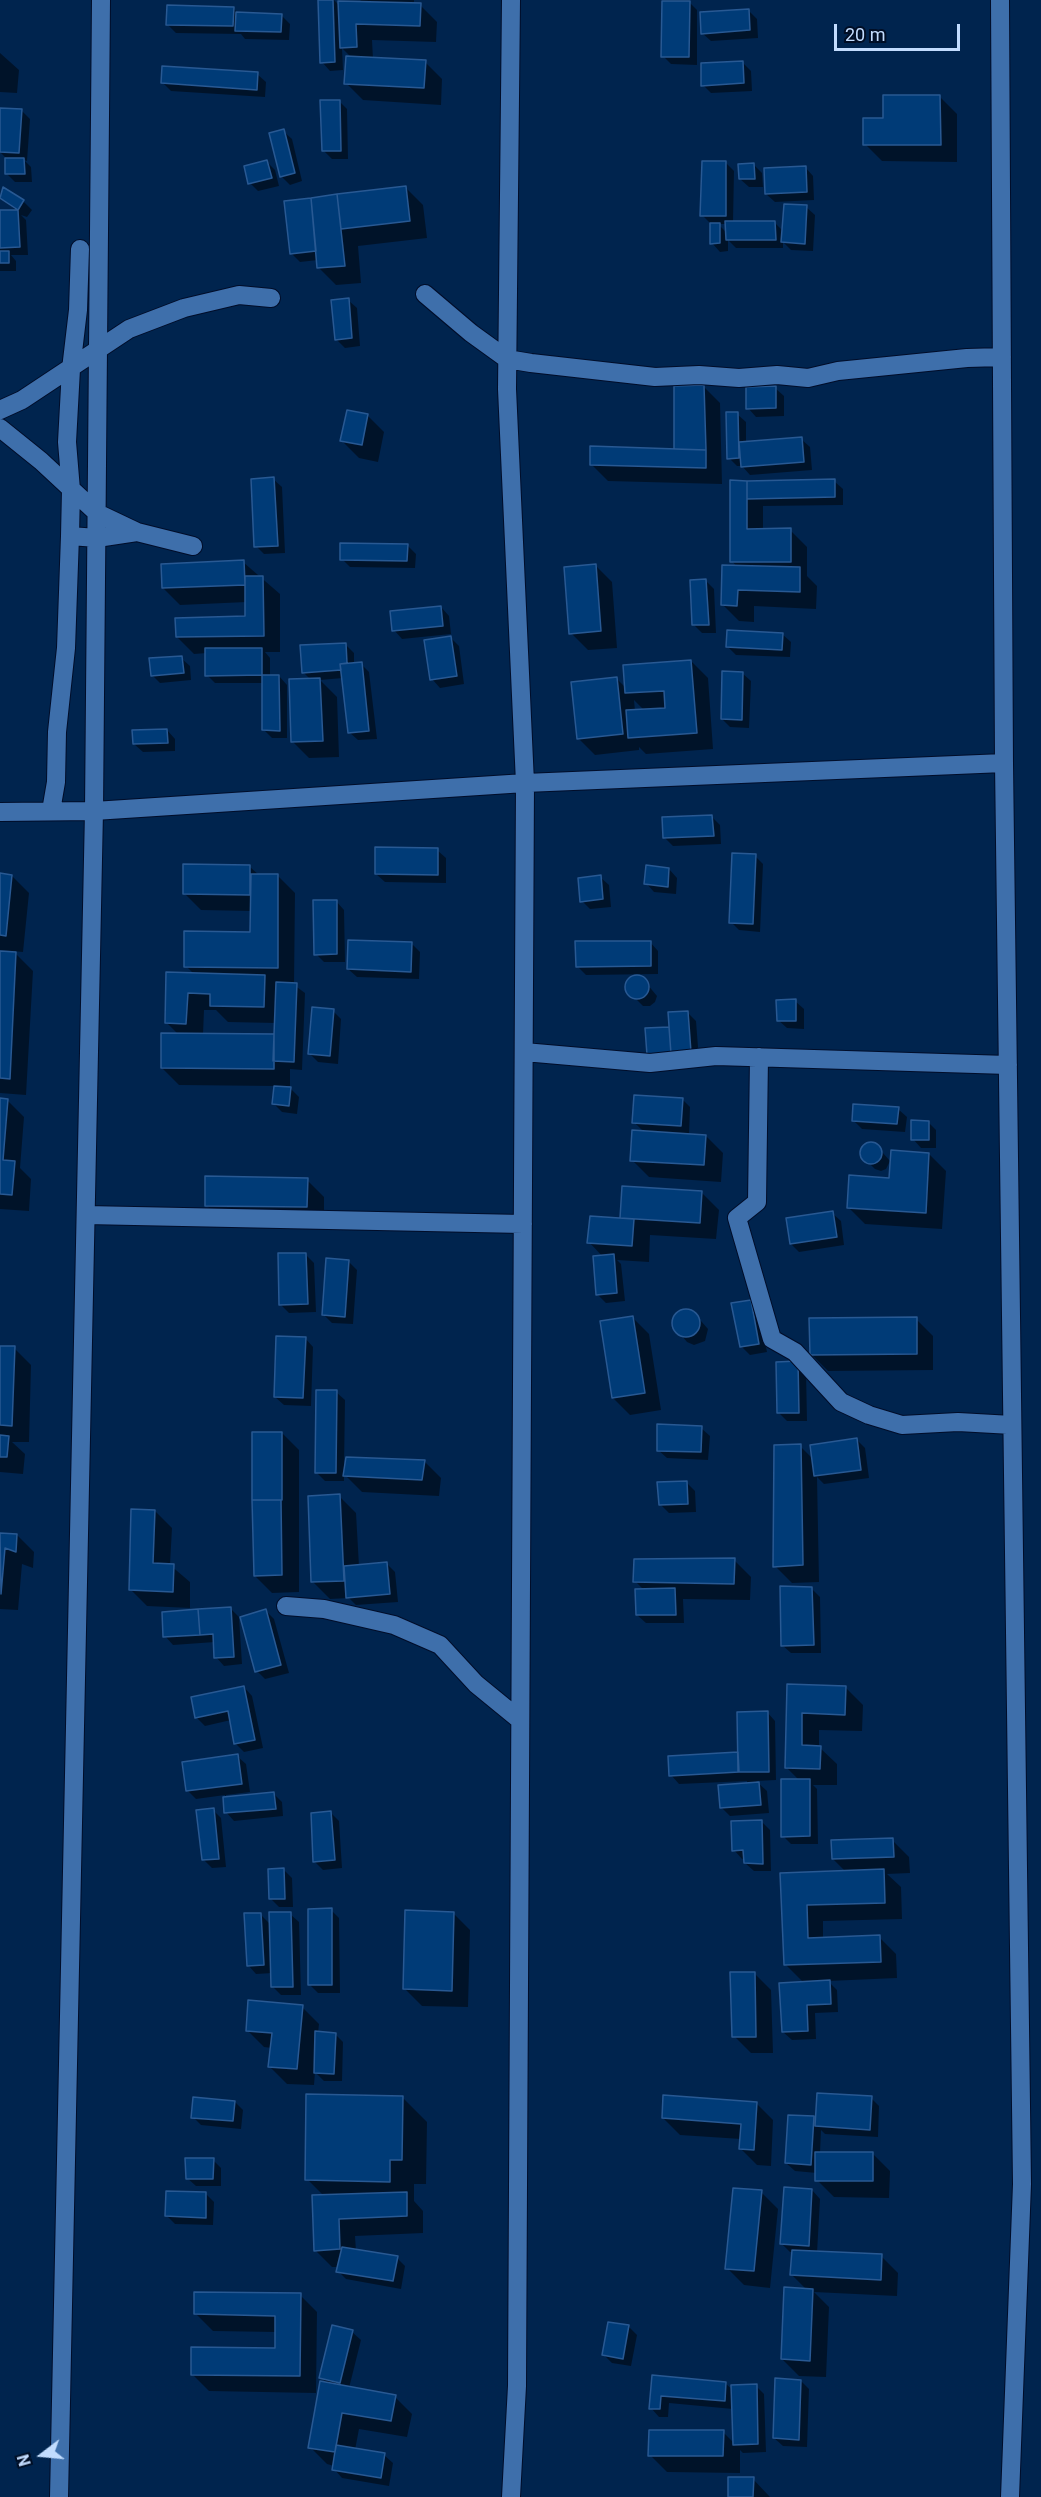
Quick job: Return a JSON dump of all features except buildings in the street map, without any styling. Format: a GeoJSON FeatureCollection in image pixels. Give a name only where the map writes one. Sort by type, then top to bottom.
{"type":"FeatureCollection","features":[{"type":"Feature","properties":{"kind":"street"},"geometry":{"type":"LineString","coordinates":[[59,2497],[94,811],[101,0]]}},
{"type":"Feature","properties":{"kind":"street"},"geometry":{"type":"LineString","coordinates":[[511,0],[507,359],[525,783],[517,2374],[512,2497]]}},
{"type":"Feature","properties":{"kind":"street"},"geometry":{"type":"LineString","coordinates":[[1000,0],[1004,763],[1022,2184],[1010,2497]]}},
{"type":"Feature","properties":{"kind":"street"},"geometry":{"type":"LineString","coordinates":[[51,811],[56,782],[57,732],[66,648],[71,490],[67,442],[70,369],[78,310],[80,249]]}},
{"type":"Feature","properties":{"kind":"street"},"geometry":{"type":"LineString","coordinates":[[425,294],[471,333],[507,359],[655,377],[699,375],[739,378],[777,375],[808,378],[838,371],[967,358],[1002,357]]}},
{"type":"Feature","properties":{"kind":"street"},"geometry":{"type":"LineString","coordinates":[[0,410],[22,400],[129,329],[184,308],[239,295],[271,298]]}},
{"type":"Feature","properties":{"kind":"street"},"geometry":{"type":"LineString","coordinates":[[0,428],[42,461],[97,513],[137,532],[194,546]]}},
{"type":"Feature","properties":{"kind":"street"},"geometry":{"type":"LineString","coordinates":[[70,536],[97,538],[137,532]]}},
{"type":"Feature","properties":{"kind":"street"},"geometry":{"type":"LineString","coordinates":[[0,812],[94,811],[525,783],[1004,763]]}},
{"type":"Feature","properties":{"kind":"street"},"geometry":{"type":"LineString","coordinates":[[524,1052],[650,1063],[716,1056],[1008,1065]]}},
{"type":"Feature","properties":{"kind":"street"},"geometry":{"type":"LineString","coordinates":[[759,1057],[756,1202],[737,1218],[772,1339],[795,1352],[841,1402],[869,1414],[902,1425],[958,1422],[1012,1425]]}},
{"type":"Feature","properties":{"kind":"street"},"geometry":{"type":"LineString","coordinates":[[86,1215],[523,1224]]}},
{"type":"Feature","properties":{"kind":"street"},"geometry":{"type":"LineString","coordinates":[[286,1606],[324,1608],[394,1625],[440,1645],[476,1684],[520,1720]]}}]}
